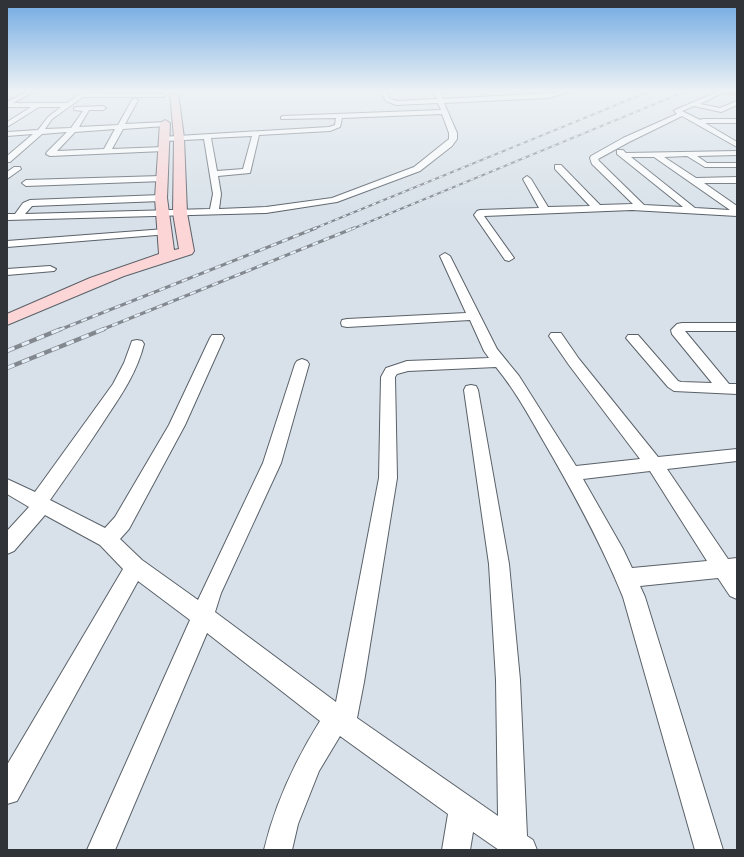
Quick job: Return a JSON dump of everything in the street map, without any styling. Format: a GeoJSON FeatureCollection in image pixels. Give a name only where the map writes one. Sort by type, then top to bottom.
{"type":"FeatureCollection","features":[{"type":"Feature","properties":{"kind":"street"},"geometry":{"type":"LineString","coordinates":[[7,134],[50,132]]}},
{"type":"Feature","properties":{"kind":"street"},"geometry":{"type":"LineString","coordinates":[[70,132],[50,154],[107,151],[164,144],[179,138],[286,132]]}},
{"type":"Feature","properties":{"kind":"street"},"geometry":{"type":"LineString","coordinates":[[107,151],[118,132]]}},
{"type":"Feature","properties":{"kind":"street"},"geometry":{"type":"LineString","coordinates":[[165,132],[161,198],[164,214],[167,257]]}},
{"type":"Feature","properties":{"kind":"street"},"geometry":{"type":"LineString","coordinates":[[7,320],[48,302],[167,257],[187,252],[180,213],[179,138],[177,132]]}},
{"type":"Feature","properties":{"kind":"street"},"geometry":{"type":"LineString","coordinates":[[7,217],[164,214],[266,210],[327,202],[417,169],[449,144],[453,139],[451,132]]}},
{"type":"Feature","properties":{"kind":"street"},"geometry":{"type":"LineString","coordinates":[[641,207],[594,160],[596,157],[643,132]]}},
{"type":"Feature","properties":{"kind":"street"},"geometry":{"type":"LineString","coordinates":[[7,160],[39,133]]}},
{"type":"Feature","properties":{"kind":"street"},"geometry":{"type":"LineString","coordinates":[[718,133],[730,133]]}},
{"type":"Feature","properties":{"kind":"street"},"geometry":{"type":"LineString","coordinates":[[718,133],[737,145]]}},
{"type":"Feature","properties":{"kind":"street"},"geometry":{"type":"LineString","coordinates":[[214,174],[247,171],[256,134]]}},
{"type":"Feature","properties":{"kind":"street"},"geometry":{"type":"LineString","coordinates":[[207,137],[217,194],[214,212]]}},
{"type":"Feature","properties":{"kind":"street"},"geometry":{"type":"LineString","coordinates":[[614,147],[692,210]]}},
{"type":"Feature","properties":{"kind":"street"},"geometry":{"type":"LineString","coordinates":[[688,153],[705,165],[737,165]]}},
{"type":"Feature","properties":{"kind":"street"},"geometry":{"type":"LineString","coordinates":[[624,155],[737,153]]}},
{"type":"Feature","properties":{"kind":"street"},"geometry":{"type":"LineString","coordinates":[[655,154],[696,181],[737,211]]}},
{"type":"Feature","properties":{"kind":"street"},"geometry":{"type":"LineString","coordinates":[[558,167],[597,208]]}},
{"type":"Feature","properties":{"kind":"street"},"geometry":{"type":"LineString","coordinates":[[7,176],[18,169]]}},
{"type":"Feature","properties":{"kind":"street"},"geometry":{"type":"LineString","coordinates":[[26,183],[162,179]]}},
{"type":"Feature","properties":{"kind":"street"},"geometry":{"type":"LineString","coordinates":[[527,179],[545,210]]}},
{"type":"Feature","properties":{"kind":"street"},"geometry":{"type":"LineString","coordinates":[[696,181],[737,180]]}},
{"type":"Feature","properties":{"kind":"street"},"geometry":{"type":"LineString","coordinates":[[18,217],[26,205],[30,203],[161,198]]}},
{"type":"Feature","properties":{"kind":"street"},"geometry":{"type":"LineString","coordinates":[[509,258],[479,215],[485,212],[641,207],[737,211]]}},
{"type":"Feature","properties":{"kind":"street"},"geometry":{"type":"LineString","coordinates":[[7,244],[165,232]]}},
{"type":"Feature","properties":{"kind":"street"},"geometry":{"type":"LineString","coordinates":[[445,256],[491,351],[514,379],[572,473],[616,555],[634,596],[709,850]]}},
{"type":"Feature","properties":{"kind":"street"},"geometry":{"type":"LineString","coordinates":[[8,273],[50,269]]}},
{"type":"Feature","properties":{"kind":"street"},"geometry":{"type":"LineString","coordinates":[[347,323],[473,316]]}},
{"type":"Feature","properties":{"kind":"street"},"geometry":{"type":"LineString","coordinates":[[731,389],[679,334],[678,330],[682,327],[737,327]]}},
{"type":"Feature","properties":{"kind":"street"},"geometry":{"type":"LineString","coordinates":[[556,336],[574,362],[654,464],[730,567],[737,589]]}},
{"type":"Feature","properties":{"kind":"street"},"geometry":{"type":"LineString","coordinates":[[107,540],[122,523],[174,432],[218,338]]}},
{"type":"Feature","properties":{"kind":"street"},"geometry":{"type":"LineString","coordinates":[[633,338],[673,384],[678,387],[731,389]]}},
{"type":"Feature","properties":{"kind":"street"},"geometry":{"type":"LineString","coordinates":[[7,545],[40,504],[122,383],[133,362],[137,344]]}},
{"type":"Feature","properties":{"kind":"street"},"geometry":{"type":"LineString","coordinates":[[278,850],[284,824],[309,763],[340,721],[352,682],[388,478],[388,377],[391,371],[408,366],[500,362]]}},
{"type":"Feature","properties":{"kind":"street"},"geometry":{"type":"LineString","coordinates":[[101,850],[203,616],[211,592],[272,463],[302,364]]}},
{"type":"Feature","properties":{"kind":"street"},"geometry":{"type":"LineString","coordinates":[[471,390],[499,564],[518,846]]}},
{"type":"Feature","properties":{"kind":"street"},"geometry":{"type":"LineString","coordinates":[[572,473],[737,455]]}},
{"type":"Feature","properties":{"kind":"street"},"geometry":{"type":"LineString","coordinates":[[7,486],[107,540],[135,567],[203,616],[340,721],[518,846]]}},
{"type":"Feature","properties":{"kind":"street"},"geometry":{"type":"LineString","coordinates":[[7,791],[135,567]]}},
{"type":"Feature","properties":{"kind":"street"},"geometry":{"type":"LineString","coordinates":[[626,578],[730,567]]}},
{"type":"Feature","properties":{"kind":"street"},"geometry":{"type":"LineString","coordinates":[[456,850],[463,807]]}},
{"type":"Feature","properties":{"kind":"railway"},"geometry":{"type":"LineString","coordinates":[[313,229],[550,132]]}},
{"type":"Feature","properties":{"kind":"railway"},"geometry":{"type":"LineString","coordinates":[[352,229],[587,132]]}},
{"type":"Feature","properties":{"kind":"railway"},"geometry":{"type":"LineString","coordinates":[[59,330],[316,228]]}},
{"type":"Feature","properties":{"kind":"railway"},"geometry":{"type":"LineString","coordinates":[[101,330],[354,228]]}},
{"type":"Feature","properties":{"kind":"railway"},"geometry":{"type":"LineString","coordinates":[[7,351],[61,329]]}},
{"type":"Feature","properties":{"kind":"railway"},"geometry":{"type":"LineString","coordinates":[[7,368],[104,329]]}}]}
